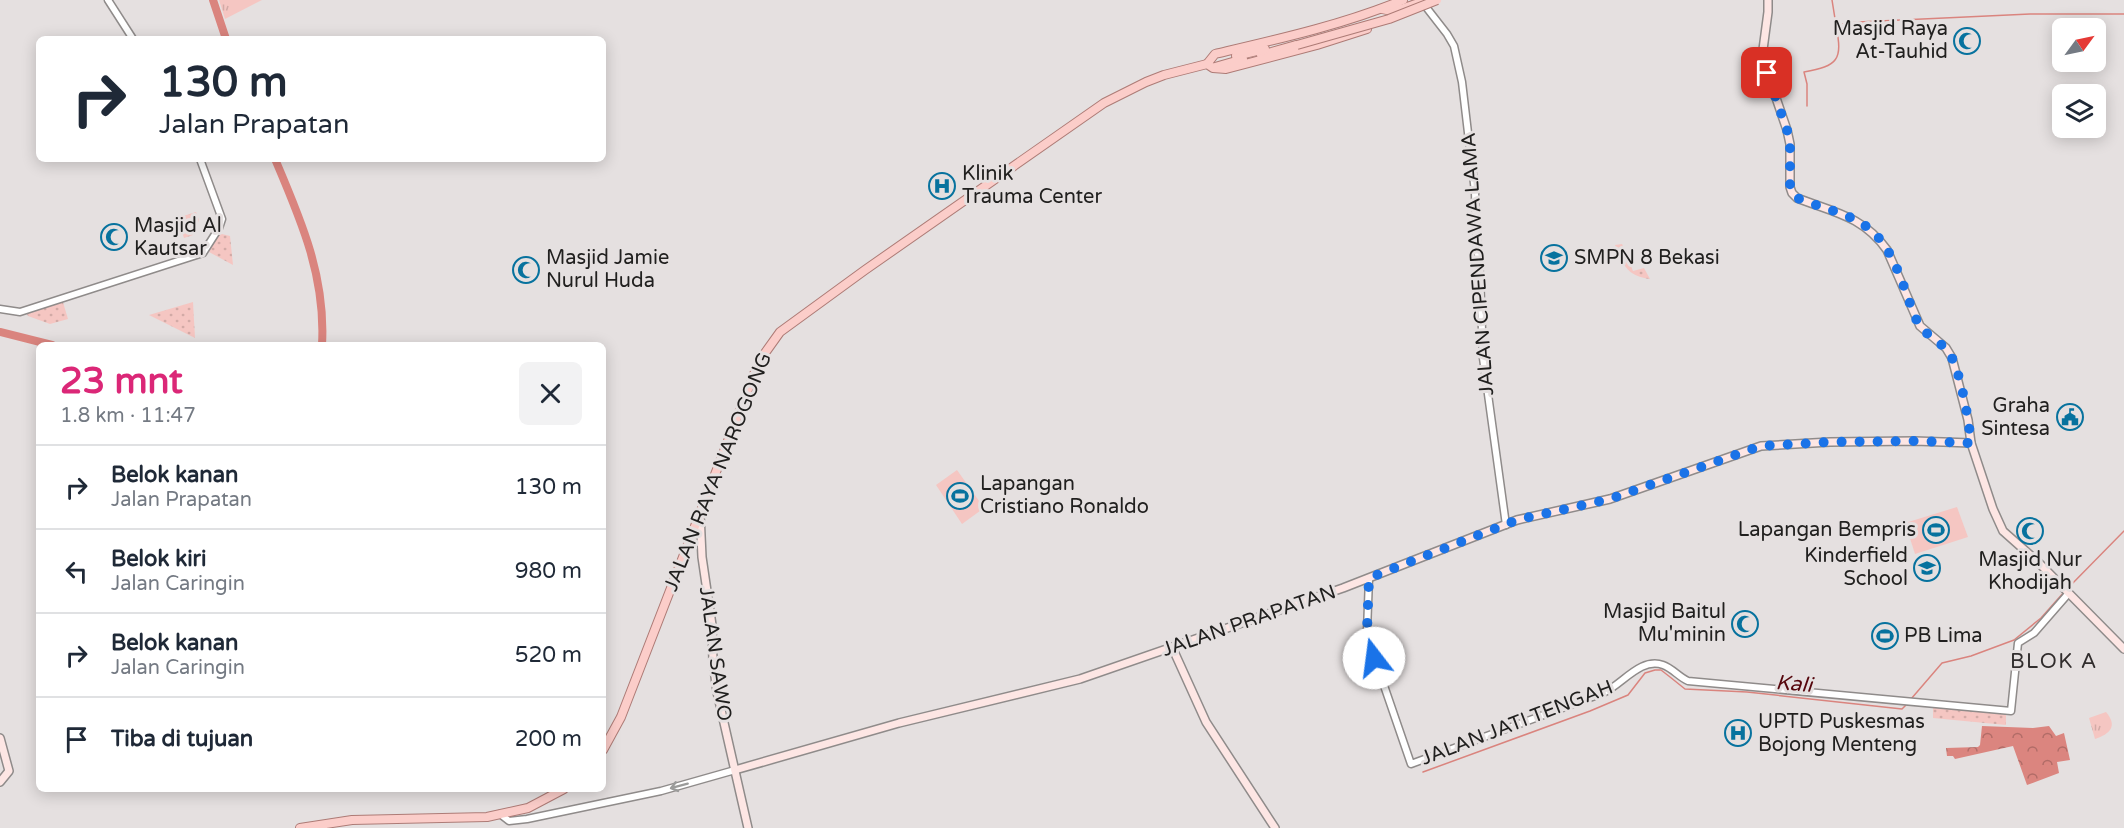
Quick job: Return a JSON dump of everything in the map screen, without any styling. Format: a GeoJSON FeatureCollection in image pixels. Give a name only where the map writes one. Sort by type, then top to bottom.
{"type":"FeatureCollection","features":[{"type":"Feature","properties":{"kind":"main road","name":"JALAN RAYA NAROGONG"},"geometry":{"type":"LineString","coordinates":[[1210,64],[1215,54],[1262,45],[1356,18],[1402,0]]}},
{"type":"Feature","properties":{"kind":"main road","name":"JALAN RAYA NAROGONG"},"geometry":{"type":"LineString","coordinates":[[606,744],[621,717],[760,360],[780,332],[842,286],[1106,102],[1136,86],[1155,78],[1210,64],[1226,69],[1317,45],[1388,23],[1427,3],[1443,0]]}},
{"type":"Feature","properties":{"kind":"main road"},"geometry":{"type":"LineString","coordinates":[[1768,0],[1762,57],[1787,130],[1790,144],[1792,193],[1797,198],[1856,220],[1874,233],[1887,250],[1920,326],[1946,348],[1952,358],[1968,420],[1971,443],[1993,509],[2003,531],[2039,563],[2066,593],[2124,649]]}},
{"type":"Feature","properties":{"kind":"main road"},"geometry":{"type":"LineString","coordinates":[[1380,9],[1393,12],[1427,3]]}},
{"type":"Feature","properties":{"kind":"main road"},"geometry":{"type":"LineString","coordinates":[[1210,64],[1224,63],[1389,18],[1427,3]]}},
{"type":"Feature","properties":{"kind":"main road"},"geometry":{"type":"LineString","coordinates":[[1296,43],[1427,3]]}},
{"type":"Feature","properties":{"kind":"main road","name":"JALAN PRAPATAN"},"geometry":{"type":"LineString","coordinates":[[735,770],[899,723],[1080,679],[1289,608],[1506,525],[1610,499],[1770,444],[1915,441],[1971,443]]}},
{"type":"Feature","properties":{"kind":"main road","name":"JALAN SAWO"},"geometry":{"type":"LineString","coordinates":[[700,510],[702,557],[712,625],[714,673],[748,828]]}},
{"type":"Feature","properties":{"kind":"main road"},"geometry":{"type":"LineString","coordinates":[[1172,647],[1206,722],[1275,828]]}},
{"type":"Feature","properties":{"kind":"main road"},"geometry":{"type":"LineString","coordinates":[[0,738],[9,771],[0,782]]}},
{"type":"Feature","properties":{"kind":"main road"},"geometry":{"type":"LineString","coordinates":[[300,828],[352,820],[453,818],[500,814],[528,808],[558,792]]}},
{"type":"Feature","properties":{"kind":"street"},"geometry":{"type":"LineString","coordinates":[[108,0],[131,36]]}},
{"type":"Feature","properties":{"kind":"street","name":"JALAN CIPENDAWA LAMA"},"geometry":{"type":"LineString","coordinates":[[1427,3],[1454,46],[1462,82],[1475,192],[1483,358],[1506,525]]}},
{"type":"Feature","properties":{"kind":"street"},"geometry":{"type":"LineString","coordinates":[[0,309],[20,312],[203,254],[222,219],[201,162]]}},
{"type":"Feature","properties":{"kind":"street","name":"JALAN JATI TENGAH"},"geometry":{"type":"LineString","coordinates":[[1369,578],[1367,631],[1369,642],[1415,763],[1603,693],[1612,689],[1640,667],[1656,663],[1665,665],[1688,681],[2011,711],[2018,643],[2037,629],[2066,593]]}},
{"type":"Feature","properties":{"kind":"street"},"geometry":{"type":"LineString","coordinates":[[500,814],[508,821],[527,819],[661,791],[735,770]]}},
{"type":"Feature","properties":{"kind":"green space"},"geometry":{"type":"Polygon","coordinates":[[[219,0],[262,0],[225,19],[219,0]]]}},
{"type":"Feature","properties":{"kind":"green space"},"geometry":{"type":"Polygon","coordinates":[[[196,212],[199,220],[193,235],[184,238],[177,218],[196,212]]]}},
{"type":"Feature","properties":{"kind":"green space"},"geometry":{"type":"Polygon","coordinates":[[[218,233],[230,236],[233,265],[209,252],[218,233]]]}},
{"type":"Feature","properties":{"kind":"green space"},"geometry":{"type":"Polygon","coordinates":[[[1622,244],[1633,271],[1644,268],[1650,279],[1636,275],[1627,268],[1615,245],[1622,244]]]}},
{"type":"Feature","properties":{"kind":"green space"},"geometry":{"type":"Polygon","coordinates":[[[62,299],[68,319],[50,324],[28,316],[26,312],[62,299]]]}},
{"type":"Feature","properties":{"kind":"green space"},"geometry":{"type":"Polygon","coordinates":[[[193,302],[195,338],[149,315],[193,302]]]}},
{"type":"Feature","properties":{"kind":"green space","name":"Lapangan Cristiano Ronaldo"},"geometry":{"type":"Polygon","coordinates":[[[957,470],[984,508],[962,524],[936,485],[957,470]]]}},
{"type":"Feature","properties":{"kind":"green space","name":"Lapangan Bempris"},"geometry":{"type":"Polygon","coordinates":[[[1957,507],[1968,537],[1915,554],[1905,523],[1957,507]]]}},
{"type":"Feature","properties":{"kind":"green space"},"geometry":{"type":"Polygon","coordinates":[[[1933,706],[2006,714],[2006,725],[1933,718],[1933,706]]]}},
{"type":"Feature","properties":{"kind":"green space"},"geometry":{"type":"Polygon","coordinates":[[[2106,712],[2110,717],[2111,729],[2105,735],[2095,739],[2089,718],[2106,712]]]}},
{"type":"Feature","properties":{"kind":"green space"},"geometry":{"type":"Polygon","coordinates":[[[1982,726],[2033,728],[2049,726],[2056,736],[2064,733],[2070,760],[2057,762],[2059,773],[2027,785],[2013,746],[1955,759],[1953,756],[1947,756],[1946,748],[1978,747],[1982,726]]]}},
{"type":"Feature","properties":{"kind":"waterway"},"geometry":{"type":"LineString","coordinates":[[213,0],[225,36]]}},
{"type":"Feature","properties":{"kind":"waterway"},"geometry":{"type":"LineString","coordinates":[[1832,0],[1836,25],[2030,14],[2124,14]]}},
{"type":"Feature","properties":{"kind":"waterway"},"geometry":{"type":"LineString","coordinates":[[1807,106],[1807,84],[1804,72],[1824,67],[1835,60],[1839,47],[1836,26]]}},
{"type":"Feature","properties":{"kind":"waterway"},"geometry":{"type":"LineString","coordinates":[[276,162],[294,204],[316,272],[320,296],[322,342]]}},
{"type":"Feature","properties":{"kind":"waterway"},"geometry":{"type":"LineString","coordinates":[[0,332],[40,342]]}},
{"type":"Feature","properties":{"kind":"waterway","name":"Kali"},"geometry":{"type":"LineString","coordinates":[[2068,588],[2124,531]]}},
{"type":"Feature","properties":{"kind":"waterway","name":"Kali"},"geometry":{"type":"LineString","coordinates":[[1911,699],[1942,663],[1971,656],[2014,640],[2041,618],[2065,591]]}},
{"type":"Feature","properties":{"kind":"waterway","name":"Kali"},"geometry":{"type":"LineString","coordinates":[[1423,772],[1628,695],[1645,673],[1655,670],[1661,670],[1685,689],[1747,692],[1902,709],[1906,705]]}},
{"type":"Feature","properties":{"kind":"place","name":"Masjid Raya At-Tauhid"},"geometry":{"type":"Point","coordinates":[1967,41]}},
{"type":"Feature","properties":{"kind":"place","name":"Klinik Trauma Center"},"geometry":{"type":"Point","coordinates":[942,186]}},
{"type":"Feature","properties":{"kind":"place","name":"Masjid Al Kautsar"},"geometry":{"type":"Point","coordinates":[114,237]}},
{"type":"Feature","properties":{"kind":"place","name":"SMPN 8 Bekasi"},"geometry":{"type":"Point","coordinates":[1554,258]}},
{"type":"Feature","properties":{"kind":"place","name":"Masjid Jamie Nurul Huda"},"geometry":{"type":"Point","coordinates":[526,270]}},
{"type":"Feature","properties":{"kind":"place","name":"Graha Sintesa"},"geometry":{"type":"Point","coordinates":[2070,417]}},
{"type":"Feature","properties":{"kind":"place","name":"Lapangan Cristiano Ronaldo"},"geometry":{"type":"Point","coordinates":[960,496]}},
{"type":"Feature","properties":{"kind":"place","name":"Lapangan Bempris"},"geometry":{"type":"Point","coordinates":[1936,530]}},
{"type":"Feature","properties":{"kind":"place","name":"Masjid Nur Khodijah"},"geometry":{"type":"Point","coordinates":[2030,531]}},
{"type":"Feature","properties":{"kind":"place","name":"Kinderfield School"},"geometry":{"type":"Point","coordinates":[1927,568]}},
{"type":"Feature","properties":{"kind":"place","name":"Masjid Baitul Mu'minin"},"geometry":{"type":"Point","coordinates":[1745,624]}},
{"type":"Feature","properties":{"kind":"place","name":"PB Lima"},"geometry":{"type":"Point","coordinates":[1885,636]}},
{"type":"Feature","properties":{"kind":"place","name":"UPTD Puskesmas Bojong Menteng"},"geometry":{"type":"Point","coordinates":[1738,733]}},
{"type":"Feature","properties":{"kind":"district","name":"BLOK A"},"geometry":{"type":"Point","coordinates":[2054,661]}},
{"type":"Feature","properties":{"kind":"route"},"geometry":{"type":"LineString","coordinates":[[1374,658],[1367,631],[1369,578],[1517,520],[1610,499],[1770,444],[1915,441],[1971,443],[1968,420],[1952,358],[1946,348],[1920,326],[1887,250],[1874,233],[1856,220],[1797,198],[1792,193],[1790,144],[1767,73]]}}]}
